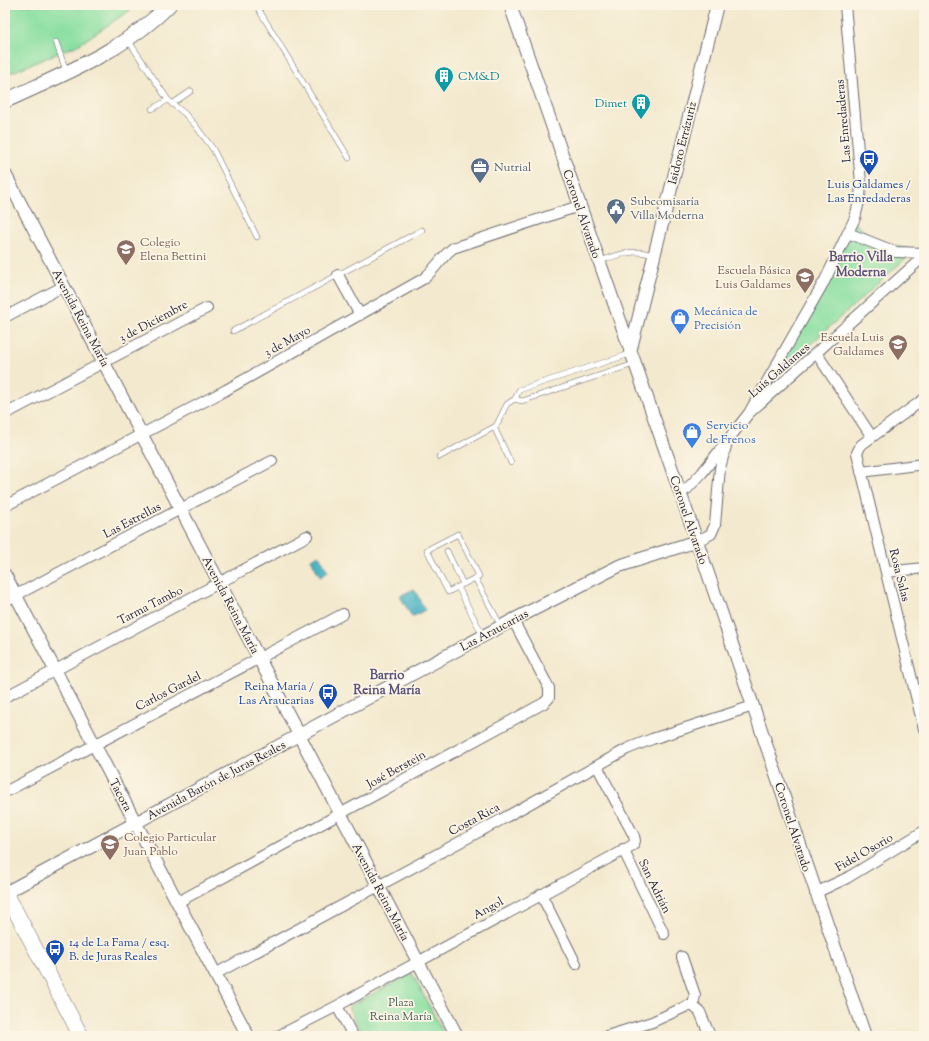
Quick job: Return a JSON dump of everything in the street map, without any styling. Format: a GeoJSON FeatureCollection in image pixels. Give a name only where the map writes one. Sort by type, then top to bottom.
{"type":"FeatureCollection","features":[{"type":"Feature","properties":{"kind":"main road"},"geometry":{"type":"LineString","coordinates":[[5,101],[128,40],[148,26],[169,5]]}},
{"type":"Feature","properties":{"kind":"main road"},"geometry":{"type":"LineString","coordinates":[[5,892],[81,1036]]}},
{"type":"Feature","properties":{"kind":"street","name":"Coronel Alvarado"},"geometry":{"type":"LineString","coordinates":[[510,5],[631,357],[697,541],[865,1036]]}},
{"type":"Feature","properties":{"kind":"street","name":"Isidoro Errázuriz"},"geometry":{"type":"LineString","coordinates":[[631,357],[640,306],[717,5]]}},
{"type":"Feature","properties":{"kind":"street","name":"Las Enredaderas"},"geometry":{"type":"LineString","coordinates":[[749,413],[825,280],[848,233],[858,208],[861,183],[845,5]]}},
{"type":"Feature","properties":{"kind":"street","name":"Avenida Reina María"},"geometry":{"type":"LineString","coordinates":[[5,174],[457,1036]]}},
{"type":"Feature","properties":{"kind":"street","name":"3 de Mayo"},"geometry":{"type":"LineString","coordinates":[[5,506],[226,390],[423,279],[434,270],[443,256],[453,248],[579,206]]}},
{"type":"Feature","properties":{"kind":"street"},"geometry":{"type":"LineString","coordinates":[[848,233],[896,252],[924,254]]}},
{"type":"Feature","properties":{"kind":"street","name":"Luis Galdames"},"geometry":{"type":"LineString","coordinates":[[680,493],[692,484],[727,444],[749,413],[817,354],[924,254]]}},
{"type":"Feature","properties":{"kind":"street"},"geometry":{"type":"LineString","coordinates":[[338,275],[360,315]]}},
{"type":"Feature","properties":{"kind":"street"},"geometry":{"type":"LineString","coordinates":[[5,317],[64,286]]}},
{"type":"Feature","properties":{"kind":"street"},"geometry":{"type":"LineString","coordinates":[[616,311],[623,315],[631,315],[638,311],[640,306]]}},
{"type":"Feature","properties":{"kind":"street","name":"3 de Diciembre"},"geometry":{"type":"LineString","coordinates":[[5,414],[207,308]]}},
{"type":"Feature","properties":{"kind":"street"},"geometry":{"type":"LineString","coordinates":[[817,354],[872,437],[924,399]]}},
{"type":"Feature","properties":{"kind":"street","name":"Rosa Salas"},"geometry":{"type":"LineString","coordinates":[[872,437],[857,450],[861,472],[924,728]]}},
{"type":"Feature","properties":{"kind":"street","name":"Luis Galdames"},"geometry":{"type":"LineString","coordinates":[[697,541],[711,534],[715,525],[720,468],[727,444]]}},
{"type":"Feature","properties":{"kind":"street","name":"Las Estrellas"},"geometry":{"type":"LineString","coordinates":[[10,598],[272,461]]}},
{"type":"Feature","properties":{"kind":"street"},"geometry":{"type":"LineString","coordinates":[[861,472],[924,464]]}},
{"type":"Feature","properties":{"kind":"street","name":"Tarma Tambo"},"geometry":{"type":"LineString","coordinates":[[5,697],[220,584],[307,536]]}},
{"type":"Feature","properties":{"kind":"street","name":"Las Araucarias"},"geometry":{"type":"LineString","coordinates":[[299,736],[501,626],[619,566],[697,541]]}},
{"type":"Feature","properties":{"kind":"street"},"geometry":{"type":"LineString","coordinates":[[886,572],[924,568]]}},
{"type":"Feature","properties":{"kind":"street","name":"Tacora"},"geometry":{"type":"LineString","coordinates":[[5,576],[10,598],[55,670],[248,1036]]}},
{"type":"Feature","properties":{"kind":"street","name":"Carlos Gardel"},"geometry":{"type":"LineString","coordinates":[[5,792],[344,614]]}},
{"type":"Feature","properties":{"kind":"street","name":"José Berstein"},"geometry":{"type":"LineString","coordinates":[[178,902],[341,815],[547,701],[550,695],[549,688],[513,620]]}},
{"type":"Feature","properties":{"kind":"street","name":"Costa Rica"},"geometry":{"type":"LineString","coordinates":[[215,974],[643,742],[753,706]]}},
{"type":"Feature","properties":{"kind":"street","name":"Avenida Barón de Juras Reales"},"geometry":{"type":"LineString","coordinates":[[5,892],[299,736]]}},
{"type":"Feature","properties":{"kind":"street","name":"Angol"},"geometry":{"type":"LineString","coordinates":[[278,1036],[337,1006],[623,849],[633,845],[635,838],[597,766]]}},
{"type":"Feature","properties":{"kind":"street","name":"Fidel Osorio"},"geometry":{"type":"LineString","coordinates":[[816,893],[848,878],[924,831]]}},
{"type":"Feature","properties":{"kind":"street","name":"San Adrián"},"geometry":{"type":"LineString","coordinates":[[623,849],[664,934]]}},
{"type":"Feature","properties":{"kind":"street"},"geometry":{"type":"LineString","coordinates":[[541,894],[576,964]]}},
{"type":"Feature","properties":{"kind":"street"},"geometry":{"type":"LineString","coordinates":[[682,957],[695,995],[694,1006]]}},
{"type":"Feature","properties":{"kind":"street"},"geometry":{"type":"LineString","coordinates":[[337,1006],[353,1036]]}},
{"type":"Feature","properties":{"kind":"street"},"geometry":{"type":"LineString","coordinates":[[608,1036],[652,1022],[687,1006],[694,1006],[700,1012],[710,1036]]}},
{"type":"Feature","properties":{"kind":"lane"},"geometry":{"type":"LineString","coordinates":[[256,5],[350,158]]}},
{"type":"Feature","properties":{"kind":"lane"},"geometry":{"type":"LineString","coordinates":[[128,40],[170,102],[196,125],[213,149],[257,237]]}},
{"type":"Feature","properties":{"kind":"lane"},"geometry":{"type":"LineString","coordinates":[[56,42],[66,72]]}},
{"type":"Feature","properties":{"kind":"lane"},"geometry":{"type":"LineString","coordinates":[[152,109],[191,91]]}},
{"type":"Feature","properties":{"kind":"lane"},"geometry":{"type":"LineString","coordinates":[[233,331],[422,230]]}},
{"type":"Feature","properties":{"kind":"lane"},"geometry":{"type":"LineString","coordinates":[[598,262],[629,252],[640,251],[654,255]]}},
{"type":"Feature","properties":{"kind":"lane"},"geometry":{"type":"LineString","coordinates":[[439,458],[496,426],[507,404],[515,399],[519,390],[631,357]]}},
{"type":"Feature","properties":{"kind":"lane"},"geometry":{"type":"LineString","coordinates":[[515,399],[522,401],[631,357]]}},
{"type":"Feature","properties":{"kind":"lane"},"geometry":{"type":"LineString","coordinates":[[494,427],[511,462]]}},
{"type":"Feature","properties":{"kind":"lane"},"geometry":{"type":"LineString","coordinates":[[458,534],[479,576],[464,584],[448,592],[427,550],[458,534]]}},
{"type":"Feature","properties":{"kind":"lane"},"geometry":{"type":"LineString","coordinates":[[447,551],[464,584]]}},
{"type":"Feature","properties":{"kind":"lane"},"geometry":{"type":"LineString","coordinates":[[475,578],[501,626]]}},
{"type":"Feature","properties":{"kind":"lane"},"geometry":{"type":"LineString","coordinates":[[458,587],[483,636]]}},
{"type":"Feature","properties":{"kind":"green space"},"geometry":{"type":"Polygon","coordinates":[[[5,5],[138,5],[78,45],[5,75],[5,5]]]}},
{"type":"Feature","properties":{"kind":"green space"},"geometry":{"type":"Polygon","coordinates":[[[852,221],[875,240],[914,251],[774,377],[852,221]]]}},
{"type":"Feature","properties":{"kind":"green space","name":"Plaza Reina María"},"geometry":{"type":"Polygon","coordinates":[[[412,973],[445,1036],[364,1036],[348,1007],[412,973]]]}},
{"type":"Feature","properties":{"kind":"water"},"geometry":{"type":"Polygon","coordinates":[[[319,555],[328,572],[320,577],[311,559],[319,555]]]}},
{"type":"Feature","properties":{"kind":"water"},"geometry":{"type":"Polygon","coordinates":[[[414,589],[425,610],[412,617],[400,596],[414,589]]]}},
{"type":"Feature","properties":{"kind":"place","name":"CM&D"},"geometry":{"type":"Point","coordinates":[444,93]}},
{"type":"Feature","properties":{"kind":"place","name":"Dimet"},"geometry":{"type":"Point","coordinates":[641,120]}},
{"type":"Feature","properties":{"kind":"place","name":"Luis Galdames / Las Enredaderas"},"geometry":{"type":"Point","coordinates":[869,176]}},
{"type":"Feature","properties":{"kind":"place","name":"Nutrial"},"geometry":{"type":"Point","coordinates":[480,184]}},
{"type":"Feature","properties":{"kind":"place","name":"Subcomisaría Villa Moderna"},"geometry":{"type":"Point","coordinates":[616,225]}},
{"type":"Feature","properties":{"kind":"place","name":"Colegio Elena Bettini"},"geometry":{"type":"Point","coordinates":[126,266]}},
{"type":"Feature","properties":{"kind":"place","name":"Escuela Básica Luis Galdames"},"geometry":{"type":"Point","coordinates":[805,294]}},
{"type":"Feature","properties":{"kind":"place","name":"Mecánica de Precisión"},"geometry":{"type":"Point","coordinates":[680,335]}},
{"type":"Feature","properties":{"kind":"place","name":"Escuela Luis Galdames"},"geometry":{"type":"Point","coordinates":[898,361]}},
{"type":"Feature","properties":{"kind":"place","name":"Servicio de Frenos"},"geometry":{"type":"Point","coordinates":[692,449]}},
{"type":"Feature","properties":{"kind":"place","name":"Reina María / Las Araucarias"},"geometry":{"type":"Point","coordinates":[328,710]}},
{"type":"Feature","properties":{"kind":"place","name":"Colegio Particular Juan Pablo"},"geometry":{"type":"Point","coordinates":[110,861]}},
{"type":"Feature","properties":{"kind":"place","name":"14 de La Fama / esq. B. de Juras Reales"},"geometry":{"type":"Point","coordinates":[55,966]}},
{"type":"Feature","properties":{"kind":"district","name":"Barrio Villa Moderna"},"geometry":{"type":"Point","coordinates":[861,264]}},
{"type":"Feature","properties":{"kind":"district","name":"Barrio Reina María"},"geometry":{"type":"Point","coordinates":[387,682]}}]}
